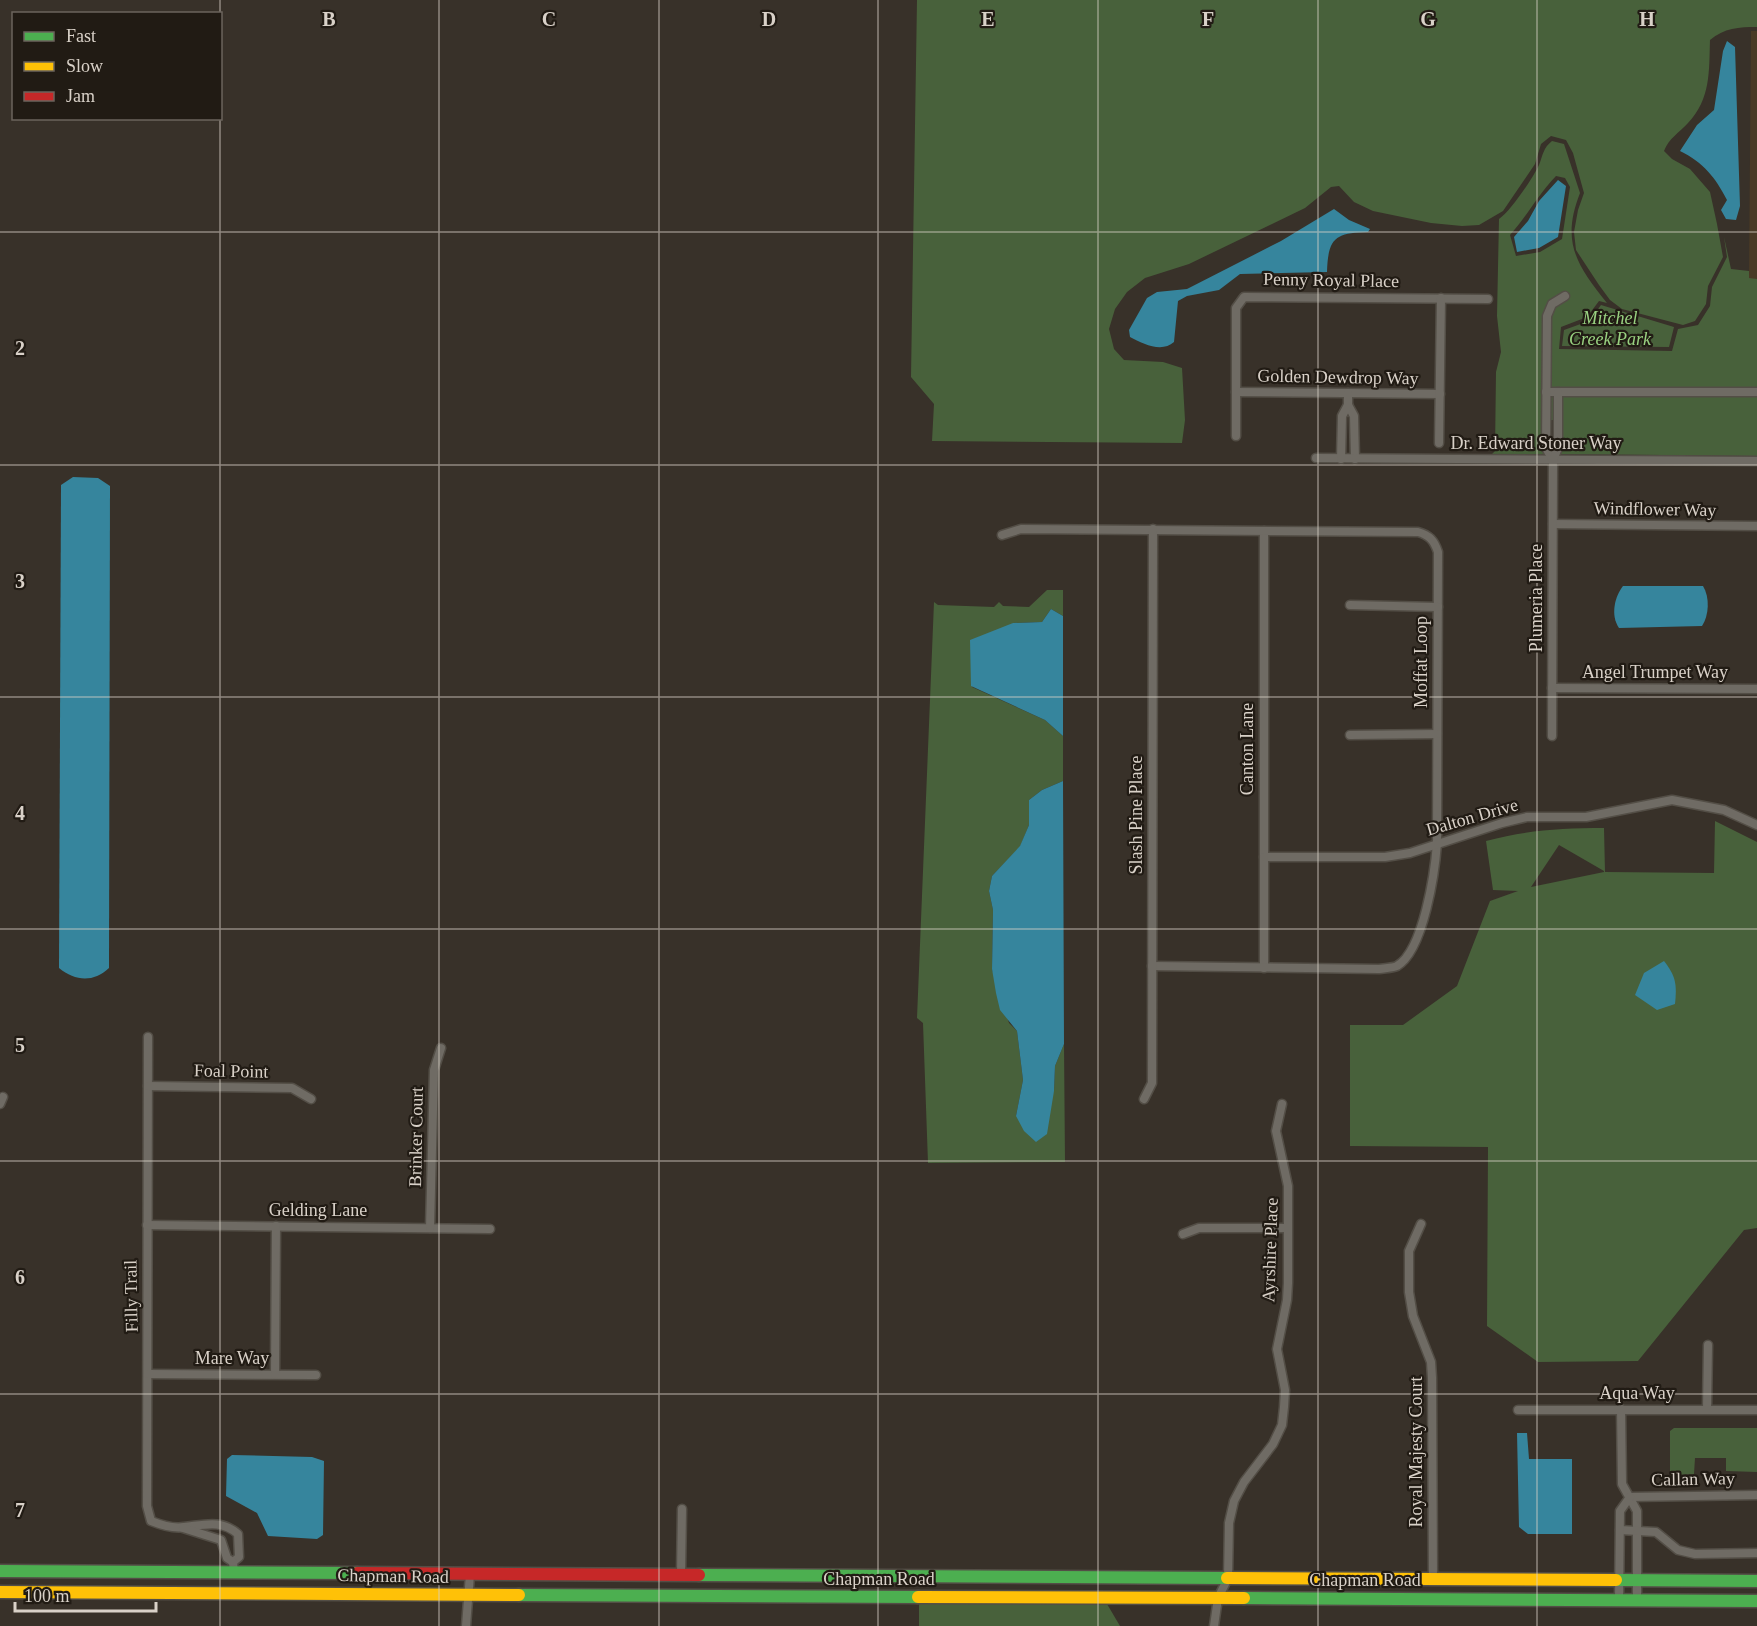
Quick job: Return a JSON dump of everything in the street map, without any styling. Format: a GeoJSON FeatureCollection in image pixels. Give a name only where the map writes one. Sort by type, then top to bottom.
{"type":"FeatureCollection","features":[{"type":"Feature","properties":{"kind":"street"},"geometry":{"type":"LineString","coordinates":[[1553,460],[1546,448],[1547,316],[1552,304],[1565,296]]}},
{"type":"Feature","properties":{"kind":"street","name":"Penny Royal Place"},"geometry":{"type":"LineString","coordinates":[[1236,436],[1236,308],[1244,297],[1488,299]]}},
{"type":"Feature","properties":{"kind":"street"},"geometry":{"type":"LineString","coordinates":[[1439,443],[1441,298]]}},
{"type":"Feature","properties":{"kind":"street","name":"Golden Dewdrop Way"},"geometry":{"type":"LineString","coordinates":[[1236,392],[1440,394]]}},
{"type":"Feature","properties":{"kind":"street"},"geometry":{"type":"LineString","coordinates":[[1546,392],[1757,392]]}},
{"type":"Feature","properties":{"kind":"street"},"geometry":{"type":"LineString","coordinates":[[1553,460],[1558,448],[1558,392]]}},
{"type":"Feature","properties":{"kind":"street"},"geometry":{"type":"LineString","coordinates":[[1341,459],[1342,421],[1348,405],[1348,393]]}},
{"type":"Feature","properties":{"kind":"street"},"geometry":{"type":"LineString","coordinates":[[1348,405],[1354,421],[1355,459]]}},
{"type":"Feature","properties":{"kind":"street"},"geometry":{"type":"LineString","coordinates":[[1342,421],[1354,421]]}},
{"type":"Feature","properties":{"kind":"street"},"geometry":{"type":"LineString","coordinates":[[1546,426],[1558,426]]}},
{"type":"Feature","properties":{"kind":"street"},"geometry":{"type":"LineString","coordinates":[[1341,434],[1354,434]]}},
{"type":"Feature","properties":{"kind":"street","name":"Dr. Edward Stoner Way"},"geometry":{"type":"LineString","coordinates":[[1316,458],[1757,461]]}},
{"type":"Feature","properties":{"kind":"street","name":"Plumeria Place"},"geometry":{"type":"LineString","coordinates":[[1552,736],[1553,460]]}},
{"type":"Feature","properties":{"kind":"street","name":"Windflower Way"},"geometry":{"type":"LineString","coordinates":[[1553,524],[1757,526]]}},
{"type":"Feature","properties":{"kind":"street","name":"Moffat Loop"},"geometry":{"type":"LineString","coordinates":[[1002,535],[1021,529],[1418,532],[1428,535],[1438,552],[1435,876],[1427,909],[1417,936],[1397,966],[1379,969],[1152,966]]}},
{"type":"Feature","properties":{"kind":"street","name":"Slash Pine Place"},"geometry":{"type":"LineString","coordinates":[[1144,1099],[1152,1083],[1153,529]]}},
{"type":"Feature","properties":{"kind":"street","name":"Canton Lane"},"geometry":{"type":"LineString","coordinates":[[1264,531],[1264,968]]}},
{"type":"Feature","properties":{"kind":"street"},"geometry":{"type":"LineString","coordinates":[[1350,606],[1438,607]]}},
{"type":"Feature","properties":{"kind":"street","name":"Angel Trumpet Way"},"geometry":{"type":"LineString","coordinates":[[1552,688],[1757,689]]}},
{"type":"Feature","properties":{"kind":"street"},"geometry":{"type":"LineString","coordinates":[[1350,735],[1437,734]]}},
{"type":"Feature","properties":{"kind":"street","name":"Dalton Drive"},"geometry":{"type":"LineString","coordinates":[[1264,857],[1385,857],[1410,853],[1527,817],[1586,817],[1672,800],[1724,810],[1757,825]]}},
{"type":"Feature","properties":{"kind":"street","name":"Filly Trail"},"geometry":{"type":"LineString","coordinates":[[148,1037],[147,1506],[151,1521],[165,1526],[183,1528]]}},
{"type":"Feature","properties":{"kind":"street","name":"Brinker Court"},"geometry":{"type":"LineString","coordinates":[[430,1228],[434,1070],[441,1048]]}},
{"type":"Feature","properties":{"kind":"street","name":"Foal Point"},"geometry":{"type":"LineString","coordinates":[[148,1086],[292,1088],[311,1099]]}},
{"type":"Feature","properties":{"kind":"street","name":"Ayrshire Place"},"geometry":{"type":"LineString","coordinates":[[1214,1626],[1218,1598],[1228,1578],[1229,1523],[1234,1501],[1244,1482],[1273,1444],[1282,1425],[1285,1390],[1277,1349],[1287,1300],[1288,1186],[1276,1131],[1282,1104]]}},
{"type":"Feature","properties":{"kind":"street","name":"Royal Majesty Court"},"geometry":{"type":"LineString","coordinates":[[1421,1224],[1408,1251],[1408,1292],[1413,1316],[1431,1362],[1432,1579]]}},
{"type":"Feature","properties":{"kind":"street","name":"Gelding Lane"},"geometry":{"type":"LineString","coordinates":[[147,1225],[490,1229]]}},
{"type":"Feature","properties":{"kind":"street"},"geometry":{"type":"LineString","coordinates":[[274,1374],[276,1226]]}},
{"type":"Feature","properties":{"kind":"street"},"geometry":{"type":"LineString","coordinates":[[1183,1234],[1200,1228],[1287,1228]]}},
{"type":"Feature","properties":{"kind":"street"},"geometry":{"type":"LineString","coordinates":[[1707,1409],[1708,1345]]}},
{"type":"Feature","properties":{"kind":"street","name":"Mare Way"},"geometry":{"type":"LineString","coordinates":[[148,1374],[316,1375]]}},
{"type":"Feature","properties":{"kind":"street"},"geometry":{"type":"LineString","coordinates":[[1621,1409],[1622,1484],[1637,1511],[1637,1600]]}},
{"type":"Feature","properties":{"kind":"street","name":"Aqua Way"},"geometry":{"type":"LineString","coordinates":[[1518,1410],[1757,1410]]}},
{"type":"Feature","properties":{"kind":"street","name":"Callan Way"},"geometry":{"type":"LineString","coordinates":[[1630,1497],[1757,1495]]}},
{"type":"Feature","properties":{"kind":"street"},"geometry":{"type":"LineString","coordinates":[[1619,1600],[1620,1511],[1630,1497]]}},
{"type":"Feature","properties":{"kind":"street"},"geometry":{"type":"LineString","coordinates":[[681,1575],[682,1509]]}},
{"type":"Feature","properties":{"kind":"street"},"geometry":{"type":"LineString","coordinates":[[183,1528],[196,1524],[222,1524],[238,1534]]}},
{"type":"Feature","properties":{"kind":"street"},"geometry":{"type":"LineString","coordinates":[[183,1528],[221,1540],[238,1534]]}},
{"type":"Feature","properties":{"kind":"street"},"geometry":{"type":"LineString","coordinates":[[1620,1530],[1656,1532],[1678,1550],[1695,1554],[1757,1553]]}},
{"type":"Feature","properties":{"kind":"street"},"geometry":{"type":"LineString","coordinates":[[221,1540],[227,1558],[234,1567],[239,1557],[238,1534]]}},
{"type":"Feature","properties":{"kind":"street","name":"Chapman Road"},"geometry":{"type":"LineString","coordinates":[[0,1571],[234,1567],[470,1574],[1757,1581]]}},
{"type":"Feature","properties":{"kind":"street"},"geometry":{"type":"LineString","coordinates":[[466,1626],[470,1574]]}},
{"type":"Feature","properties":{"kind":"street"},"geometry":{"type":"LineString","coordinates":[[841,1576],[841,1597]]}},
{"type":"Feature","properties":{"kind":"street","name":"Chapman Road"},"geometry":{"type":"LineString","coordinates":[[0,1592],[1757,1601]]}},
{"type":"Feature","properties":{"kind":"shaded area"},"geometry":{"type":"Polygon","coordinates":[[[1751,31],[1757,31],[1757,279],[1749,279],[1751,31]]]}},
{"type":"Feature","properties":{"kind":"green space"},"geometry":{"type":"Polygon","coordinates":[[[917,0],[1757,0],[1757,27],[1732,29],[1710,40],[1707,84],[1701,104],[1696,114],[1674,136],[1664,151],[1672,159],[1690,169],[1710,192],[1723,257],[1708,286],[1706,304],[1695,321],[1683,325],[1622,309],[1610,300],[1576,250],[1574,232],[1584,193],[1573,153],[1566,140],[1551,136],[1541,144],[1535,164],[1503,211],[1479,225],[1431,223],[1373,211],[1354,202],[1339,186],[1331,187],[1305,208],[1189,264],[1145,278],[1127,292],[1115,309],[1109,329],[1114,349],[1124,360],[1163,362],[1182,368],[1185,420],[1182,443],[932,441],[934,404],[911,377],[917,0]]]}},
{"type":"Feature","properties":{"kind":"green space"},"geometry":{"type":"Polygon","coordinates":[[[1552,141],[1564,144],[1580,193],[1572,225],[1575,252],[1587,276],[1607,303],[1599,301],[1587,317],[1561,327],[1559,349],[1672,351],[1678,329],[1698,325],[1710,306],[1712,287],[1727,257],[1724,237],[1731,269],[1749,271],[1749,278],[1757,279],[1757,456],[1561,454],[1563,420],[1541,420],[1541,448],[1544,454],[1492,454],[1495,451],[1496,372],[1501,352],[1497,316],[1499,219],[1527,186],[1545,149],[1552,141]],[[1556,176],[1510,235],[1516,256],[1540,252],[1562,239],[1570,187],[1565,178],[1556,176]]]}},
{"type":"Feature","properties":{"kind":"green space","name":"Mitchel Creek Park"},"geometry":{"type":"Polygon","coordinates":[[[1601,305],[1674,327],[1669,347],[1562,346],[1564,330],[1589,321],[1601,305]]]}},
{"type":"Feature","properties":{"kind":"green space"},"geometry":{"type":"Polygon","coordinates":[[[1047,590],[1063,590],[1063,616],[1051,609],[1042,622],[1013,623],[972,687],[1045,720],[1063,736],[1063,781],[1042,790],[1029,800],[1029,825],[1020,847],[992,876],[989,891],[993,910],[992,969],[1009,1023],[1017,1031],[1023,1080],[1016,1116],[1054,1091],[1055,1066],[1064,1044],[1065,1162],[928,1163],[923,1023],[917,1018],[934,602],[938,605],[994,607],[999,602],[1003,606],[1029,607],[1047,590]]]}},
{"type":"Feature","properties":{"kind":"green space"},"geometry":{"type":"Polygon","coordinates":[[[1715,821],[1757,842],[1757,1228],[1744,1230],[1638,1361],[1538,1362],[1487,1326],[1488,1147],[1350,1146],[1350,1025],[1403,1025],[1457,986],[1490,901],[1518,891],[1493,890],[1486,841],[1545,830],[1604,828],[1605,872],[1714,873],[1715,821]],[[1559,845],[1531,887],[1604,872],[1559,845]]]}},
{"type":"Feature","properties":{"kind":"green space"},"geometry":{"type":"Polygon","coordinates":[[[1674,1428],[1757,1428],[1757,1472],[1726,1471],[1726,1458],[1695,1458],[1694,1474],[1670,1475],[1670,1431],[1674,1428]]]}},
{"type":"Feature","properties":{"kind":"green space"},"geometry":{"type":"Polygon","coordinates":[[[919,1603],[1107,1604],[1120,1626],[919,1626],[919,1603]]]}},
{"type":"Feature","properties":{"kind":"water"},"geometry":{"type":"Polygon","coordinates":[[[1727,41],[1735,47],[1740,206],[1736,220],[1726,219],[1721,210],[1727,200],[1718,184],[1696,160],[1680,151],[1697,125],[1714,110],[1723,51],[1727,41]]]}},
{"type":"Feature","properties":{"kind":"water"},"geometry":{"type":"Polygon","coordinates":[[[1558,180],[1566,186],[1558,237],[1539,248],[1517,252],[1514,237],[1528,221],[1539,201],[1558,180]]]}},
{"type":"Feature","properties":{"kind":"water"},"geometry":{"type":"Polygon","coordinates":[[[1334,209],[1349,220],[1370,229],[1368,232],[1348,234],[1336,239],[1329,251],[1327,272],[1240,274],[1219,290],[1187,296],[1178,301],[1174,342],[1169,345],[1152,346],[1130,337],[1129,330],[1147,298],[1157,292],[1187,289],[1281,241],[1334,209]]]}},
{"type":"Feature","properties":{"kind":"water"},"geometry":{"type":"Polygon","coordinates":[[[73,477],[98,478],[110,486],[109,968],[90,978],[71,976],[59,968],[61,485],[73,477]]]}},
{"type":"Feature","properties":{"kind":"water"},"geometry":{"type":"Polygon","coordinates":[[[1623,586],[1703,586],[1708,601],[1704,622],[1702,626],[1619,628],[1614,612],[1623,586]]]}},
{"type":"Feature","properties":{"kind":"water"},"geometry":{"type":"Polygon","coordinates":[[[1051,609],[1063,616],[1063,736],[1045,720],[971,686],[970,640],[1013,623],[1042,622],[1051,609]]]}},
{"type":"Feature","properties":{"kind":"water"},"geometry":{"type":"Polygon","coordinates":[[[1063,781],[1064,1044],[1055,1066],[1054,1091],[1047,1134],[1036,1142],[1024,1131],[1016,1116],[1023,1080],[1017,1031],[1000,1010],[996,993],[992,969],[993,910],[989,891],[992,876],[1020,846],[1029,825],[1029,800],[1042,790],[1063,781]]]}},
{"type":"Feature","properties":{"kind":"water"},"geometry":{"type":"Polygon","coordinates":[[[1664,961],[1675,981],[1675,1004],[1657,1010],[1635,995],[1644,973],[1664,961]]]}},
{"type":"Feature","properties":{"kind":"water"},"geometry":{"type":"Polygon","coordinates":[[[1517,1433],[1527,1433],[1529,1459],[1572,1459],[1572,1534],[1528,1534],[1519,1527],[1517,1433]]]}},
{"type":"Feature","properties":{"kind":"water"},"geometry":{"type":"Polygon","coordinates":[[[232,1455],[312,1457],[324,1461],[323,1535],[317,1539],[268,1536],[257,1513],[226,1496],[227,1459],[232,1455]]]}},
{"type":"Feature","properties":{"kind":"traffic: fast"},"geometry":{"type":"LineString","coordinates":[[0,1571],[357,1573]]}},
{"type":"Feature","properties":{"kind":"traffic: fast"},"geometry":{"type":"LineString","coordinates":[[699,1575],[1227,1578]]}},
{"type":"Feature","properties":{"kind":"traffic: fast"},"geometry":{"type":"LineString","coordinates":[[1616,1580],[1757,1581]]}},
{"type":"Feature","properties":{"kind":"traffic: fast"},"geometry":{"type":"LineString","coordinates":[[519,1595],[918,1597]]}},
{"type":"Feature","properties":{"kind":"traffic: fast"},"geometry":{"type":"LineString","coordinates":[[1244,1598],[1757,1601]]}},
{"type":"Feature","properties":{"kind":"traffic: slow"},"geometry":{"type":"LineString","coordinates":[[1227,1578],[1616,1580]]}},
{"type":"Feature","properties":{"kind":"traffic: slow"},"geometry":{"type":"LineString","coordinates":[[0,1592],[519,1595]]}},
{"type":"Feature","properties":{"kind":"traffic: slow"},"geometry":{"type":"LineString","coordinates":[[918,1597],[1244,1598]]}},
{"type":"Feature","properties":{"kind":"traffic: jam"},"geometry":{"type":"LineString","coordinates":[[357,1573],[699,1575]]}}]}
